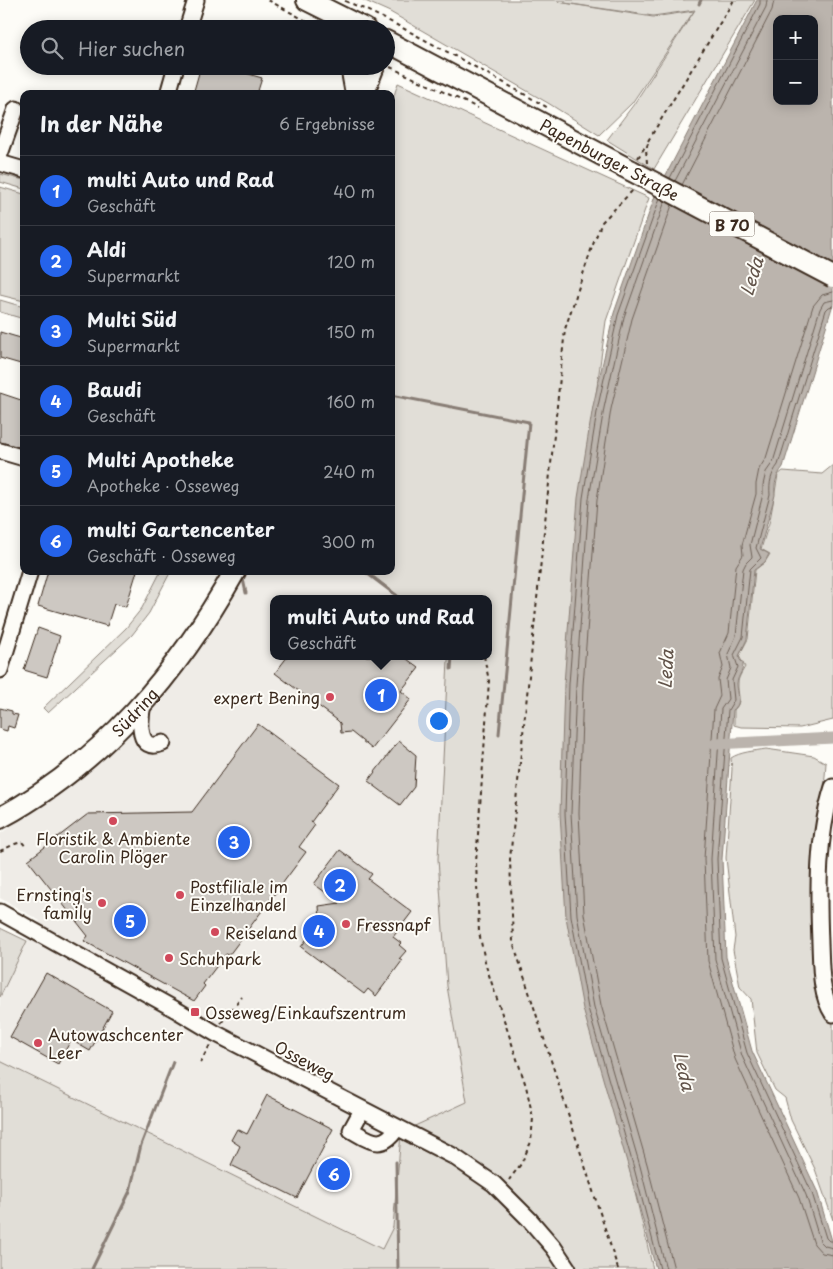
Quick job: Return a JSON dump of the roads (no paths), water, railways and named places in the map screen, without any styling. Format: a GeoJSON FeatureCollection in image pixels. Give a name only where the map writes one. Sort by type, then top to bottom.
{"type":"FeatureCollection","features":[{"type":"Feature","properties":{"kind":"main road"},"geometry":{"type":"LineString","coordinates":[[302,0],[323,20]]}},
{"type":"Feature","properties":{"kind":"main road"},"geometry":{"type":"LineString","coordinates":[[307,0],[346,20]]}},
{"type":"Feature","properties":{"kind":"main road","name":"Papenburger Straße"},"geometry":{"type":"LineString","coordinates":[[395,46],[635,165],[833,277]]}},
{"type":"Feature","properties":{"kind":"main road"},"geometry":{"type":"LineString","coordinates":[[353,75],[355,90]]}},
{"type":"Feature","properties":{"kind":"main road"},"geometry":{"type":"LineString","coordinates":[[365,90],[370,75]]}},
{"type":"Feature","properties":{"kind":"main road","name":"Südring"},"geometry":{"type":"LineString","coordinates":[[0,818],[50,787],[84,762],[143,704],[170,672],[194,638],[233,575]]}},
{"type":"Feature","properties":{"kind":"street"},"geometry":{"type":"LineString","coordinates":[[190,20],[196,0]]}},
{"type":"Feature","properties":{"kind":"street"},"geometry":{"type":"LineString","coordinates":[[169,90],[173,75]]}},
{"type":"Feature","properties":{"kind":"street"},"geometry":{"type":"LineString","coordinates":[[0,154],[16,109]]}},
{"type":"Feature","properties":{"kind":"street"},"geometry":{"type":"LineString","coordinates":[[0,163],[20,169]]}},
{"type":"Feature","properties":{"kind":"street"},"geometry":{"type":"LineString","coordinates":[[0,451],[20,457]]}},
{"type":"Feature","properties":{"kind":"street"},"geometry":{"type":"LineString","coordinates":[[0,670],[29,575]]}},
{"type":"Feature","properties":{"kind":"street"},"geometry":{"type":"LineString","coordinates":[[143,704],[141,730],[144,741],[153,746],[162,743]]}},
{"type":"Feature","properties":{"kind":"street"},"geometry":{"type":"LineString","coordinates":[[833,787],[822,834],[818,902],[823,987],[828,1005],[833,1014]]}},
{"type":"Feature","properties":{"kind":"street","name":"Osseweg"},"geometry":{"type":"LineString","coordinates":[[0,912],[215,1034],[453,1156],[494,1184],[529,1219],[554,1248],[568,1269]]}},
{"type":"Feature","properties":{"kind":"street"},"geometry":{"type":"LineString","coordinates":[[362,1110],[351,1130],[360,1135],[376,1142],[382,1142],[390,1137],[397,1128]]}},
{"type":"Feature","properties":{"kind":"water","name":"Leda"},"geometry":{"type":"Polygon","coordinates":[[[757,0],[833,0],[833,304],[783,467],[776,480],[775,495],[760,549],[769,554],[765,562],[754,570],[747,639],[739,656],[743,666],[737,683],[739,701],[733,710],[722,859],[726,957],[752,1051],[817,1191],[833,1244],[833,1269],[656,1269],[583,1009],[566,917],[560,813],[564,684],[578,498],[593,406],[614,313],[655,196],[757,0]]]}},
{"type":"Feature","properties":{"kind":"waterway"},"geometry":{"type":"LineString","coordinates":[[699,4],[701,0]]}},
{"type":"Feature","properties":{"kind":"waterway"},"geometry":{"type":"LineString","coordinates":[[395,396],[529,422],[499,734]]}},
{"type":"Feature","properties":{"kind":"waterway"},"geometry":{"type":"LineString","coordinates":[[245,575],[243,579],[246,593]]}},
{"type":"Feature","properties":{"kind":"waterway"},"geometry":{"type":"LineString","coordinates":[[369,575],[396,595]]}},
{"type":"Feature","properties":{"kind":"waterway"},"geometry":{"type":"LineString","coordinates":[[451,669],[452,660]]}},
{"type":"Feature","properties":{"kind":"waterway"},"geometry":{"type":"LineString","coordinates":[[715,744],[833,738]]}},
{"type":"Feature","properties":{"kind":"waterway"},"geometry":{"type":"LineString","coordinates":[[92,1269],[130,1191],[141,1145],[173,1062]]}},
{"type":"Feature","properties":{"kind":"waterway"},"geometry":{"type":"LineString","coordinates":[[396,1162],[398,1269]]}},
{"type":"Feature","properties":{"kind":"place","name":"multi Auto und Rad"},"geometry":{"type":"Point","coordinates":[381,695]}},
{"type":"Feature","properties":{"kind":"place","name":"expert Bening"},"geometry":{"type":"Point","coordinates":[330,697]}},
{"type":"Feature","properties":{"kind":"place","name":"Floristik & Ambiente Carolin Plöger"},"geometry":{"type":"Point","coordinates":[113,821]}},
{"type":"Feature","properties":{"kind":"place","name":"Multi Süd"},"geometry":{"type":"Point","coordinates":[234,842]}},
{"type":"Feature","properties":{"kind":"place","name":"Aldi"},"geometry":{"type":"Point","coordinates":[340,885]}},
{"type":"Feature","properties":{"kind":"place","name":"Postfiliale im Einzelhandel"},"geometry":{"type":"Point","coordinates":[180,895]}},
{"type":"Feature","properties":{"kind":"place","name":"Ernsting's family"},"geometry":{"type":"Point","coordinates":[102,903]}},
{"type":"Feature","properties":{"kind":"place","name":"Multi Apotheke"},"geometry":{"type":"Point","coordinates":[130,921]}},
{"type":"Feature","properties":{"kind":"place","name":"Fressnapf"},"geometry":{"type":"Point","coordinates":[346,924]}},
{"type":"Feature","properties":{"kind":"place","name":"Baudi"},"geometry":{"type":"Point","coordinates":[319,931]}},
{"type":"Feature","properties":{"kind":"place","name":"Reiseland"},"geometry":{"type":"Point","coordinates":[215,932]}},
{"type":"Feature","properties":{"kind":"place","name":"Schuhpark"},"geometry":{"type":"Point","coordinates":[169,958]}},
{"type":"Feature","properties":{"kind":"place","name":"Osseweg/Einkaufszentrum"},"geometry":{"type":"Point","coordinates":[195,1012]}},
{"type":"Feature","properties":{"kind":"place","name":"Autowaschcenter Leer"},"geometry":{"type":"Point","coordinates":[38,1043]}},
{"type":"Feature","properties":{"kind":"place","name":"multi Gartencenter"},"geometry":{"type":"Point","coordinates":[334,1174]}}]}
